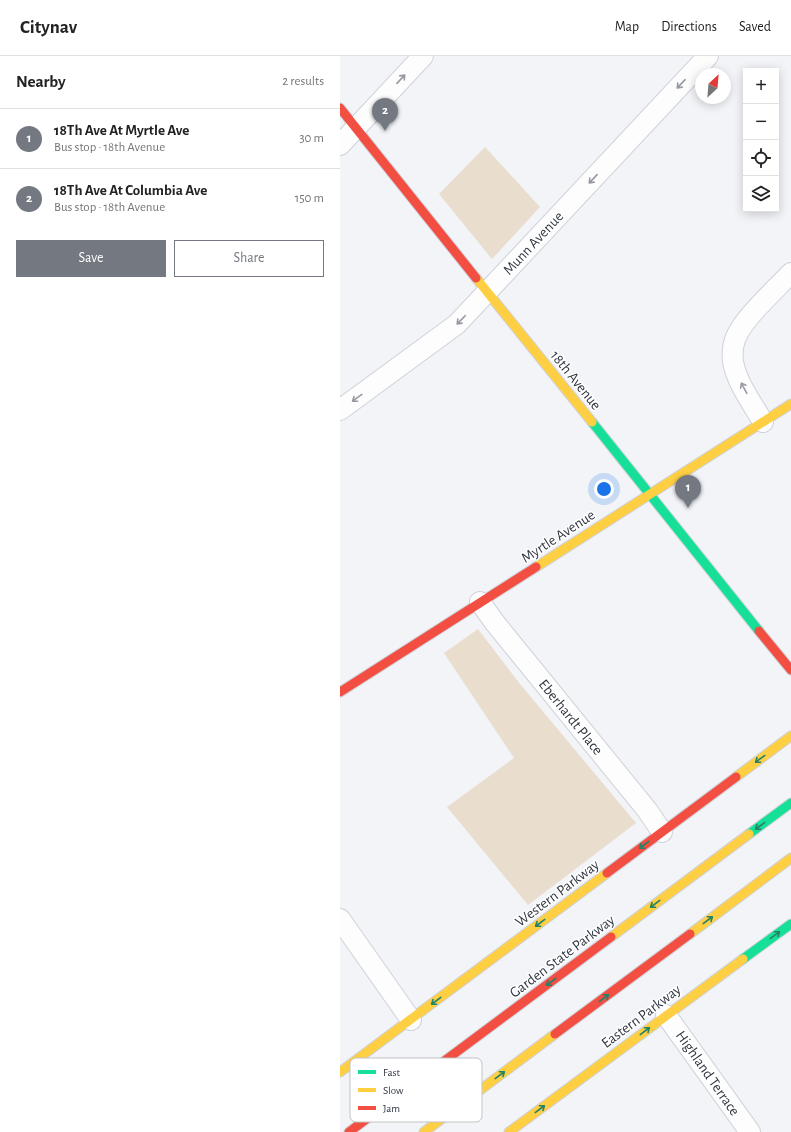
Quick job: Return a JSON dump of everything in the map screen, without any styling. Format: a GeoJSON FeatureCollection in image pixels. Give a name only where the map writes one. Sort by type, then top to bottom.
{"type":"FeatureCollection","features":[{"type":"Feature","properties":{"kind":"main road","name":"18th Avenue"},"geometry":{"type":"LineString","coordinates":[[340,108],[791,670]]}},
{"type":"Feature","properties":{"kind":"main road","name":"Myrtle Avenue"},"geometry":{"type":"LineString","coordinates":[[340,692],[791,404]]}},
{"type":"Feature","properties":{"kind":"main road","name":"Western Parkway"},"geometry":{"type":"LineString","coordinates":[[359,1058],[791,736]]}},
{"type":"Feature","properties":{"kind":"main road","name":"Garden State Parkway"},"geometry":{"type":"LineString","coordinates":[[448,1058],[791,803]]}},
{"type":"Feature","properties":{"kind":"main road"},"geometry":{"type":"LineString","coordinates":[[482,1089],[791,858]]}},
{"type":"Feature","properties":{"kind":"main road","name":"Eastern Parkway"},"geometry":{"type":"LineString","coordinates":[[509,1132],[791,924]]}},
{"type":"Feature","properties":{"kind":"main road","name":"Western Parkway"},"geometry":{"type":"LineString","coordinates":[[340,1072],[350,1065]]}},
{"type":"Feature","properties":{"kind":"main road","name":"Garden State Parkway"},"geometry":{"type":"LineString","coordinates":[[349,1132],[362,1122]]}},
{"type":"Feature","properties":{"kind":"main road"},"geometry":{"type":"LineString","coordinates":[[424,1132],[437,1122]]}},
{"type":"Feature","properties":{"kind":"street"},"geometry":{"type":"LineString","coordinates":[[340,145],[423,56]]}},
{"type":"Feature","properties":{"kind":"street","name":"Munn Avenue"},"geometry":{"type":"LineString","coordinates":[[340,410],[449,331],[708,56]]}},
{"type":"Feature","properties":{"kind":"street"},"geometry":{"type":"LineString","coordinates":[[763,422],[736,373],[733,362],[734,342],[737,334],[749,318],[791,273]]}},
{"type":"Feature","properties":{"kind":"street","name":"Eberhardt Place"},"geometry":{"type":"LineString","coordinates":[[480,602],[495,623],[647,810],[662,832]]}},
{"type":"Feature","properties":{"kind":"street"},"geometry":{"type":"LineString","coordinates":[[340,919],[411,1020]]}},
{"type":"Feature","properties":{"kind":"street","name":"Highland Terrace"},"geometry":{"type":"LineString","coordinates":[[666,1015],[750,1132]]}},
{"type":"Feature","properties":{"kind":"shaded area"},"geometry":{"type":"Polygon","coordinates":[[[485,147],[540,207],[492,259],[439,194],[485,147]]]}},
{"type":"Feature","properties":{"kind":"shaded area"},"geometry":{"type":"Polygon","coordinates":[[[478,629],[520,684],[636,823],[528,905],[447,807],[514,758],[444,653],[478,629]]]}},
{"type":"Feature","properties":{"kind":"traffic: fast"},"geometry":{"type":"LineString","coordinates":[[592,422],[759,631]]}},
{"type":"Feature","properties":{"kind":"traffic: fast"},"geometry":{"type":"LineString","coordinates":[[749,834],[791,803]]}},
{"type":"Feature","properties":{"kind":"traffic: fast"},"geometry":{"type":"LineString","coordinates":[[743,959],[791,924]]}},
{"type":"Feature","properties":{"kind":"traffic: slow"},"geometry":{"type":"LineString","coordinates":[[476,278],[592,422]]}},
{"type":"Feature","properties":{"kind":"traffic: slow"},"geometry":{"type":"LineString","coordinates":[[536,567],[791,404]]}},
{"type":"Feature","properties":{"kind":"traffic: slow"},"geometry":{"type":"LineString","coordinates":[[736,777],[791,736]]}},
{"type":"Feature","properties":{"kind":"traffic: slow"},"geometry":{"type":"LineString","coordinates":[[611,937],[749,834]]}},
{"type":"Feature","properties":{"kind":"traffic: slow"},"geometry":{"type":"LineString","coordinates":[[690,934],[791,858]]}},
{"type":"Feature","properties":{"kind":"traffic: slow"},"geometry":{"type":"LineString","coordinates":[[359,1058],[607,873]]}},
{"type":"Feature","properties":{"kind":"traffic: slow"},"geometry":{"type":"LineString","coordinates":[[509,1132],[743,959]]}},
{"type":"Feature","properties":{"kind":"traffic: slow"},"geometry":{"type":"LineString","coordinates":[[482,1089],[555,1034]]}},
{"type":"Feature","properties":{"kind":"traffic: slow"},"geometry":{"type":"LineString","coordinates":[[340,1072],[350,1065]]}},
{"type":"Feature","properties":{"kind":"traffic: slow"},"geometry":{"type":"LineString","coordinates":[[424,1132],[437,1122]]}},
{"type":"Feature","properties":{"kind":"traffic: jam"},"geometry":{"type":"LineString","coordinates":[[340,108],[476,278]]}},
{"type":"Feature","properties":{"kind":"traffic: jam"},"geometry":{"type":"LineString","coordinates":[[340,692],[536,567]]}},
{"type":"Feature","properties":{"kind":"traffic: jam"},"geometry":{"type":"LineString","coordinates":[[759,631],[791,670]]}},
{"type":"Feature","properties":{"kind":"traffic: jam"},"geometry":{"type":"LineString","coordinates":[[607,873],[736,777]]}},
{"type":"Feature","properties":{"kind":"traffic: jam"},"geometry":{"type":"LineString","coordinates":[[555,1034],[690,934]]}},
{"type":"Feature","properties":{"kind":"traffic: jam"},"geometry":{"type":"LineString","coordinates":[[448,1058],[611,937]]}},
{"type":"Feature","properties":{"kind":"traffic: jam"},"geometry":{"type":"LineString","coordinates":[[349,1132],[362,1122]]}},
{"type":"Feature","properties":{"kind":"place","name":"18Th Ave At Columbia Ave"},"geometry":{"type":"Point","coordinates":[385,131]}},
{"type":"Feature","properties":{"kind":"place","name":"18Th Ave At Myrtle Ave"},"geometry":{"type":"Point","coordinates":[688,508]}}]}
